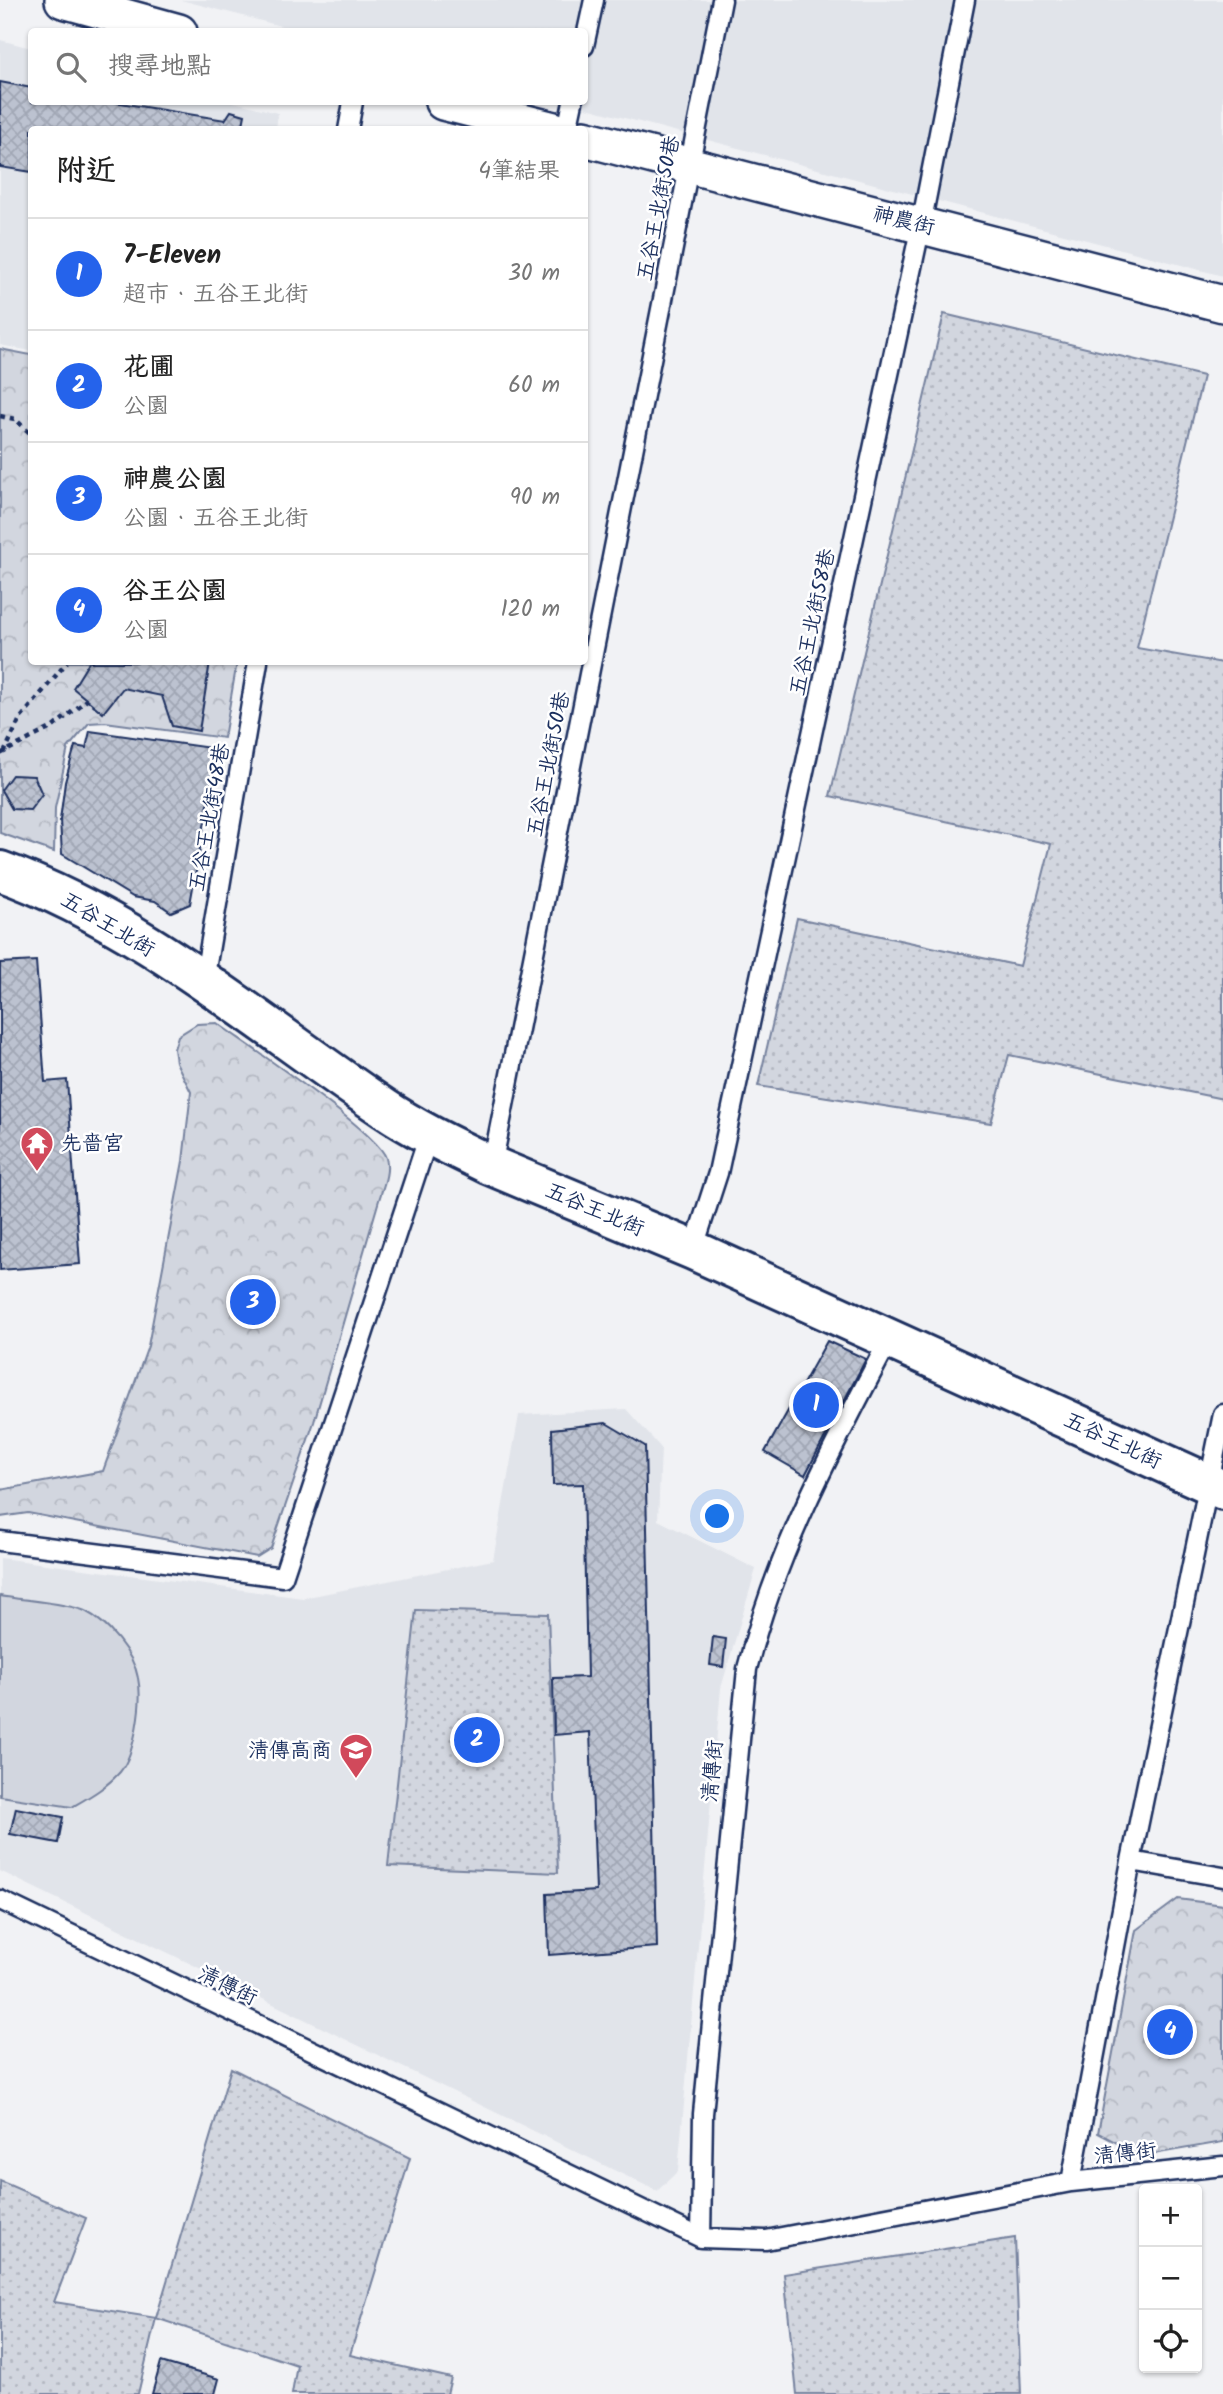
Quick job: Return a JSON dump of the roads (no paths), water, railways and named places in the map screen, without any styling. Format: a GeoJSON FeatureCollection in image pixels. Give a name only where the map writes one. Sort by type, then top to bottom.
{"type":"FeatureCollection","features":[{"type":"Feature","properties":{"kind":"street"},"geometry":{"type":"LineString","coordinates":[[63,0],[164,28]]}},
{"type":"Feature","properties":{"kind":"street"},"geometry":{"type":"LineString","coordinates":[[455,105],[538,126]]}},
{"type":"Feature","properties":{"kind":"street","name":"神農街"},"geometry":{"type":"LineString","coordinates":[[588,139],[1223,304]]}},
{"type":"Feature","properties":{"kind":"street","name":"五谷王北街"},"geometry":{"type":"LineString","coordinates":[[0,871],[71,901],[204,981],[385,1109],[429,1135],[492,1166],[693,1250],[890,1338],[1216,1487]]}},
{"type":"Feature","properties":{"kind":"lane"},"geometry":{"type":"LineString","coordinates":[[588,28],[594,0]]}},
{"type":"Feature","properties":{"kind":"lane","name":"五谷王北街50巷"},"geometry":{"type":"LineString","coordinates":[[492,1166],[722,0]]}},
{"type":"Feature","properties":{"kind":"lane","name":"五谷王北街58巷"},"geometry":{"type":"LineString","coordinates":[[693,1250],[718,1173],[920,225],[965,0]]}},
{"type":"Feature","properties":{"kind":"lane"},"geometry":{"type":"LineString","coordinates":[[349,126],[352,105]]}},
{"type":"Feature","properties":{"kind":"lane"},"geometry":{"type":"LineString","coordinates":[[568,126],[572,105]]}},
{"type":"Feature","properties":{"kind":"lane","name":"五谷王北街48巷"},"geometry":{"type":"LineString","coordinates":[[204,981],[257,665]]}},
{"type":"Feature","properties":{"kind":"lane"},"geometry":{"type":"LineString","coordinates":[[0,1541],[283,1577],[429,1135]]}},
{"type":"Feature","properties":{"kind":"lane","name":"清傳街"},"geometry":{"type":"LineString","coordinates":[[701,2238],[703,2114],[740,1717],[747,1669],[762,1613],[789,1542],[818,1478],[890,1338]]}},
{"type":"Feature","properties":{"kind":"lane"},"geometry":{"type":"LineString","coordinates":[[1071,2182],[1131,1861],[1216,1487],[1223,1414]]}},
{"type":"Feature","properties":{"kind":"lane"},"geometry":{"type":"LineString","coordinates":[[1131,1861],[1223,1877]]}},
{"type":"Feature","properties":{"kind":"lane","name":"清傳街"},"geometry":{"type":"LineString","coordinates":[[0,1900],[701,2238],[766,2240],[1071,2182],[1223,2166]]}},
{"type":"Feature","properties":{"kind":"place","name":"先嗇宮"},"geometry":{"type":"Point","coordinates":[37,1173]}},
{"type":"Feature","properties":{"kind":"place","name":"神農公園"},"geometry":{"type":"Point","coordinates":[253,1302]}},
{"type":"Feature","properties":{"kind":"place","name":"7-Eleven"},"geometry":{"type":"Point","coordinates":[816,1405]}},
{"type":"Feature","properties":{"kind":"place","name":"花圃"},"geometry":{"type":"Point","coordinates":[477,1740]}},
{"type":"Feature","properties":{"kind":"place","name":"清傳高商"},"geometry":{"type":"Point","coordinates":[356,1780]}},
{"type":"Feature","properties":{"kind":"place","name":"谷王公園"},"geometry":{"type":"Point","coordinates":[1170,2032]}}]}
